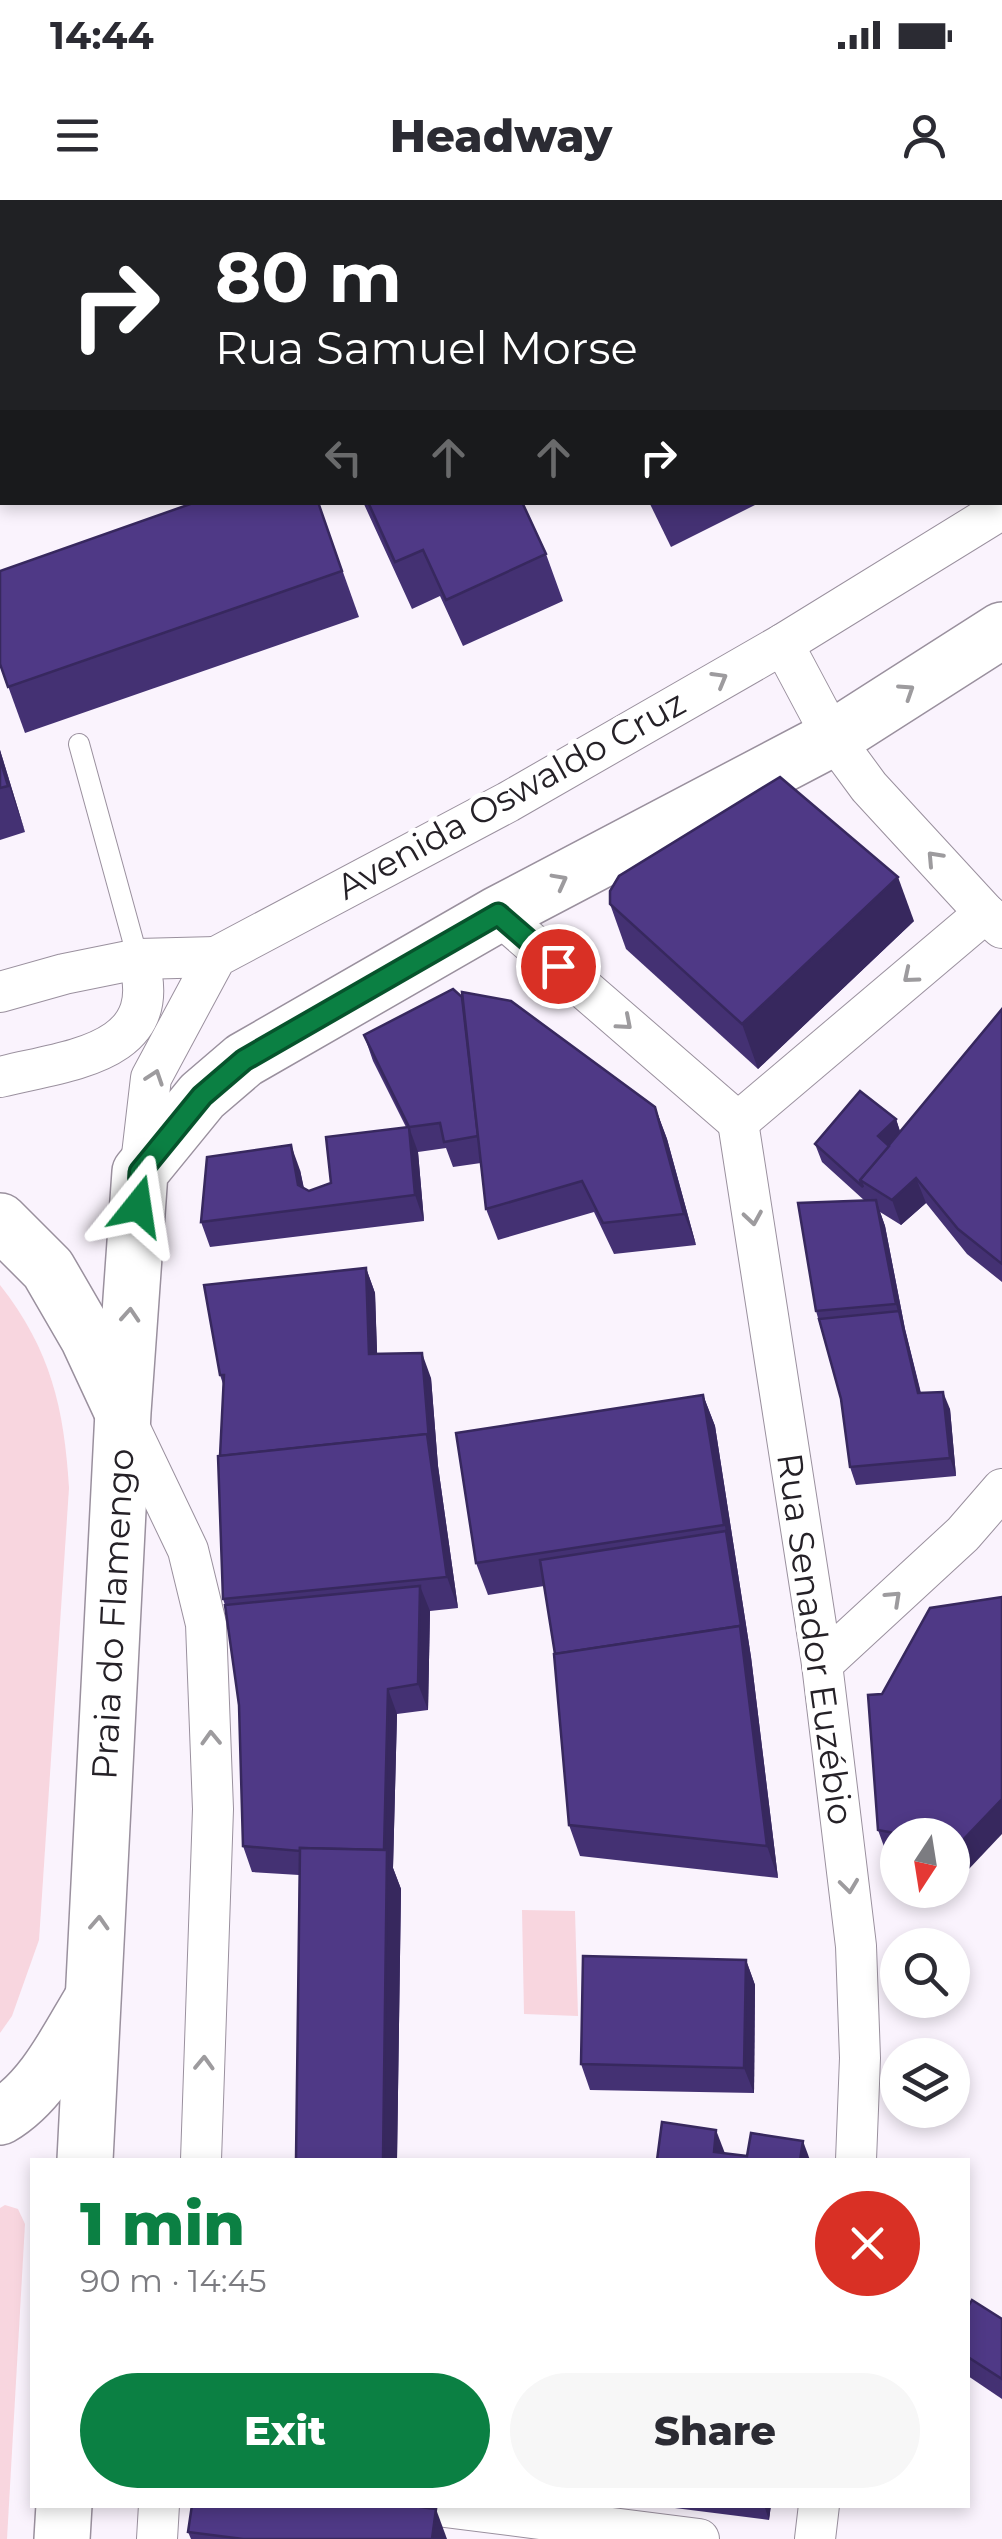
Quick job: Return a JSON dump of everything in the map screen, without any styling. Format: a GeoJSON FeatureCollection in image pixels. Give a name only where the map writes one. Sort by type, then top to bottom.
{"type":"FeatureCollection","features":[{"type":"Feature","properties":{"kind":"main road"},"geometry":{"type":"LineString","coordinates":[[122,1412],[140,1172],[202,1096],[244,1060],[498,914],[833,738],[1002,630]]}},
{"type":"Feature","properties":{"kind":"main road"},"geometry":{"type":"LineString","coordinates":[[0,1220],[48,1269],[88,1338],[122,1412]]}},
{"type":"Feature","properties":{"kind":"main road","name":"Praia do Flamengo"},"geometry":{"type":"LineString","coordinates":[[85,2158],[122,1412]]}},
{"type":"Feature","properties":{"kind":"main road"},"geometry":{"type":"LineString","coordinates":[[0,2117],[14,2109],[44,2076],[96,1993]]}},
{"type":"Feature","properties":{"kind":"main road"},"geometry":{"type":"LineString","coordinates":[[62,2539],[64,2508]]}},
{"type":"Feature","properties":{"kind":"street","name":"Avenida Oswaldo Cruz"},"geometry":{"type":"LineString","coordinates":[[216,956],[508,802],[782,644],[1002,509]]}},
{"type":"Feature","properties":{"kind":"street"},"geometry":{"type":"LineString","coordinates":[[498,914],[738,1122],[993,920],[869,787],[833,738],[782,644]]}},
{"type":"Feature","properties":{"kind":"street"},"geometry":{"type":"LineString","coordinates":[[0,992],[138,959],[216,956],[152,1078],[140,1172]]}},
{"type":"Feature","properties":{"kind":"street"},"geometry":{"type":"LineString","coordinates":[[0,1077],[102,1052],[120,1039],[136,1022],[143,1004],[144,982],[138,959]]}},
{"type":"Feature","properties":{"kind":"street","name":"Rua Senador Euzébio"},"geometry":{"type":"LineString","coordinates":[[738,1122],[822,1664],[856,1946],[860,2058],[856,2158]]}},
{"type":"Feature","properties":{"kind":"street","name":"Praia do Flamengo"},"geometry":{"type":"LineString","coordinates":[[122,1412],[188,1550],[206,1624],[214,1809],[201,2158]]}},
{"type":"Feature","properties":{"kind":"street"},"geometry":{"type":"LineString","coordinates":[[822,1664],[963,1534],[1002,1489]]}},
{"type":"Feature","properties":{"kind":"street"},"geometry":{"type":"LineString","coordinates":[[157,2539],[159,2508]]}},
{"type":"Feature","properties":{"kind":"street"},"geometry":{"type":"LineString","coordinates":[[453,2508],[698,2539]]}},
{"type":"Feature","properties":{"kind":"street"},"geometry":{"type":"LineString","coordinates":[[815,2539],[819,2508]]}},
{"type":"Feature","properties":{"kind":"lane"},"geometry":{"type":"LineString","coordinates":[[80,744],[138,959]]}},
{"type":"Feature","properties":{"kind":"shaded area"},"geometry":{"type":"Polygon","coordinates":[[[0,1285],[32,1333],[52,1381],[69,1488],[39,1940],[12,2016],[0,2033],[0,1285]]]}},
{"type":"Feature","properties":{"kind":"shaded area"},"geometry":{"type":"Polygon","coordinates":[[[522,1910],[575,1911],[578,2016],[524,2014],[522,1910]]]}},
{"type":"Feature","properties":{"kind":"shaded area"},"geometry":{"type":"Polygon","coordinates":[[[5,2205],[18,2209],[25,2224],[7,2539],[0,2539],[0,2208],[5,2205]]]}},
{"type":"Feature","properties":{"kind":"building"},"geometry":{"type":"Polygon","coordinates":[[[187,505],[319,505],[342,571],[8,687],[0,664],[0,571],[187,505]]]}},
{"type":"Feature","properties":{"kind":"building"},"geometry":{"type":"Polygon","coordinates":[[[369,505],[523,505],[546,554],[446,600],[423,550],[395,562],[369,505]]]}},
{"type":"Feature","properties":{"kind":"building"},"geometry":{"type":"Polygon","coordinates":[[[0,759],[8,786],[0,788],[0,759]]]}},
{"type":"Feature","properties":{"kind":"building"},"geometry":{"type":"Polygon","coordinates":[[[780,777],[898,877],[742,1024],[610,904],[610,891],[619,876],[780,777]]]}},
{"type":"Feature","properties":{"kind":"building"},"geometry":{"type":"Polygon","coordinates":[[[453,989],[462,997],[478,1136],[444,1142],[440,1123],[409,1127],[364,1035],[453,989]]]}},
{"type":"Feature","properties":{"kind":"building"},"geometry":{"type":"Polygon","coordinates":[[[462,992],[511,1001],[655,1107],[684,1214],[603,1223],[582,1181],[486,1209],[462,992]]]}},
{"type":"Feature","properties":{"kind":"building"},"geometry":{"type":"Polygon","coordinates":[[[1002,1009],[1002,1264],[958,1229],[916,1178],[892,1200],[860,1180],[1002,1009]]]}},
{"type":"Feature","properties":{"kind":"building"},"geometry":{"type":"Polygon","coordinates":[[[860,1091],[896,1119],[878,1136],[889,1146],[860,1180],[863,1187],[815,1144],[860,1091]]]}},
{"type":"Feature","properties":{"kind":"building"},"geometry":{"type":"Polygon","coordinates":[[[409,1127],[415,1195],[201,1222],[207,1157],[291,1145],[298,1185],[309,1191],[331,1183],[326,1137],[409,1127]]]}},
{"type":"Feature","properties":{"kind":"building"},"geometry":{"type":"Polygon","coordinates":[[[876,1200],[896,1304],[816,1311],[798,1203],[876,1200]]]}},
{"type":"Feature","properties":{"kind":"building"},"geometry":{"type":"Polygon","coordinates":[[[366,1268],[369,1354],[422,1353],[429,1440],[427,1434],[220,1456],[224,1375],[220,1375],[204,1285],[366,1268]]]}},
{"type":"Feature","properties":{"kind":"building"},"geometry":{"type":"Polygon","coordinates":[[[899,1311],[918,1393],[943,1392],[950,1458],[850,1467],[841,1399],[819,1319],[899,1311]]]}},
{"type":"Feature","properties":{"kind":"building"},"geometry":{"type":"Polygon","coordinates":[[[703,1395],[724,1525],[476,1563],[456,1433],[703,1395]]]}},
{"type":"Feature","properties":{"kind":"building"},"geometry":{"type":"Polygon","coordinates":[[[427,1434],[447,1577],[223,1599],[218,1456],[427,1434]]]}},
{"type":"Feature","properties":{"kind":"building"},"geometry":{"type":"Polygon","coordinates":[[[726,1531],[742,1632],[740,1626],[555,1654],[540,1560],[726,1531]]]}},
{"type":"Feature","properties":{"kind":"building"},"geometry":{"type":"Polygon","coordinates":[[[420,1586],[418,1684],[388,1689],[384,1850],[300,1851],[243,1846],[239,1705],[225,1605],[420,1586]]]}},
{"type":"Feature","properties":{"kind":"building"},"geometry":{"type":"Polygon","coordinates":[[[1002,1597],[1002,1799],[970,1832],[970,1818],[880,1818],[878,1830],[868,1695],[882,1694],[930,1608],[1002,1597]]]}},
{"type":"Feature","properties":{"kind":"building"},"geometry":{"type":"Polygon","coordinates":[[[740,1626],[767,1846],[569,1825],[554,1654],[740,1626]]]}},
{"type":"Feature","properties":{"kind":"building"},"geometry":{"type":"Polygon","coordinates":[[[300,1848],[387,1850],[383,2158],[296,2158],[300,1848]]]}},
{"type":"Feature","properties":{"kind":"building"},"geometry":{"type":"Polygon","coordinates":[[[583,1956],[746,1960],[744,2068],[581,2064],[583,1956]]]}},
{"type":"Feature","properties":{"kind":"building"},"geometry":{"type":"Polygon","coordinates":[[[662,2122],[716,2130],[714,2152],[747,2156],[751,2133],[803,2141],[800,2158],[657,2158],[662,2122]]]}},
{"type":"Feature","properties":{"kind":"building"},"geometry":{"type":"Polygon","coordinates":[[[972,2300],[1002,2319],[1002,2379],[970,2358],[972,2300]]]}},
{"type":"Feature","properties":{"kind":"building"},"geometry":{"type":"Polygon","coordinates":[[[192,2508],[436,2509],[432,2539],[243,2539],[188,2532],[192,2508]]]}},
{"type":"Feature","properties":{"kind":"route"},"geometry":{"type":"LineString","coordinates":[[138,1206],[140,1172],[202,1096],[244,1060],[498,914],[558,966]]}}]}
